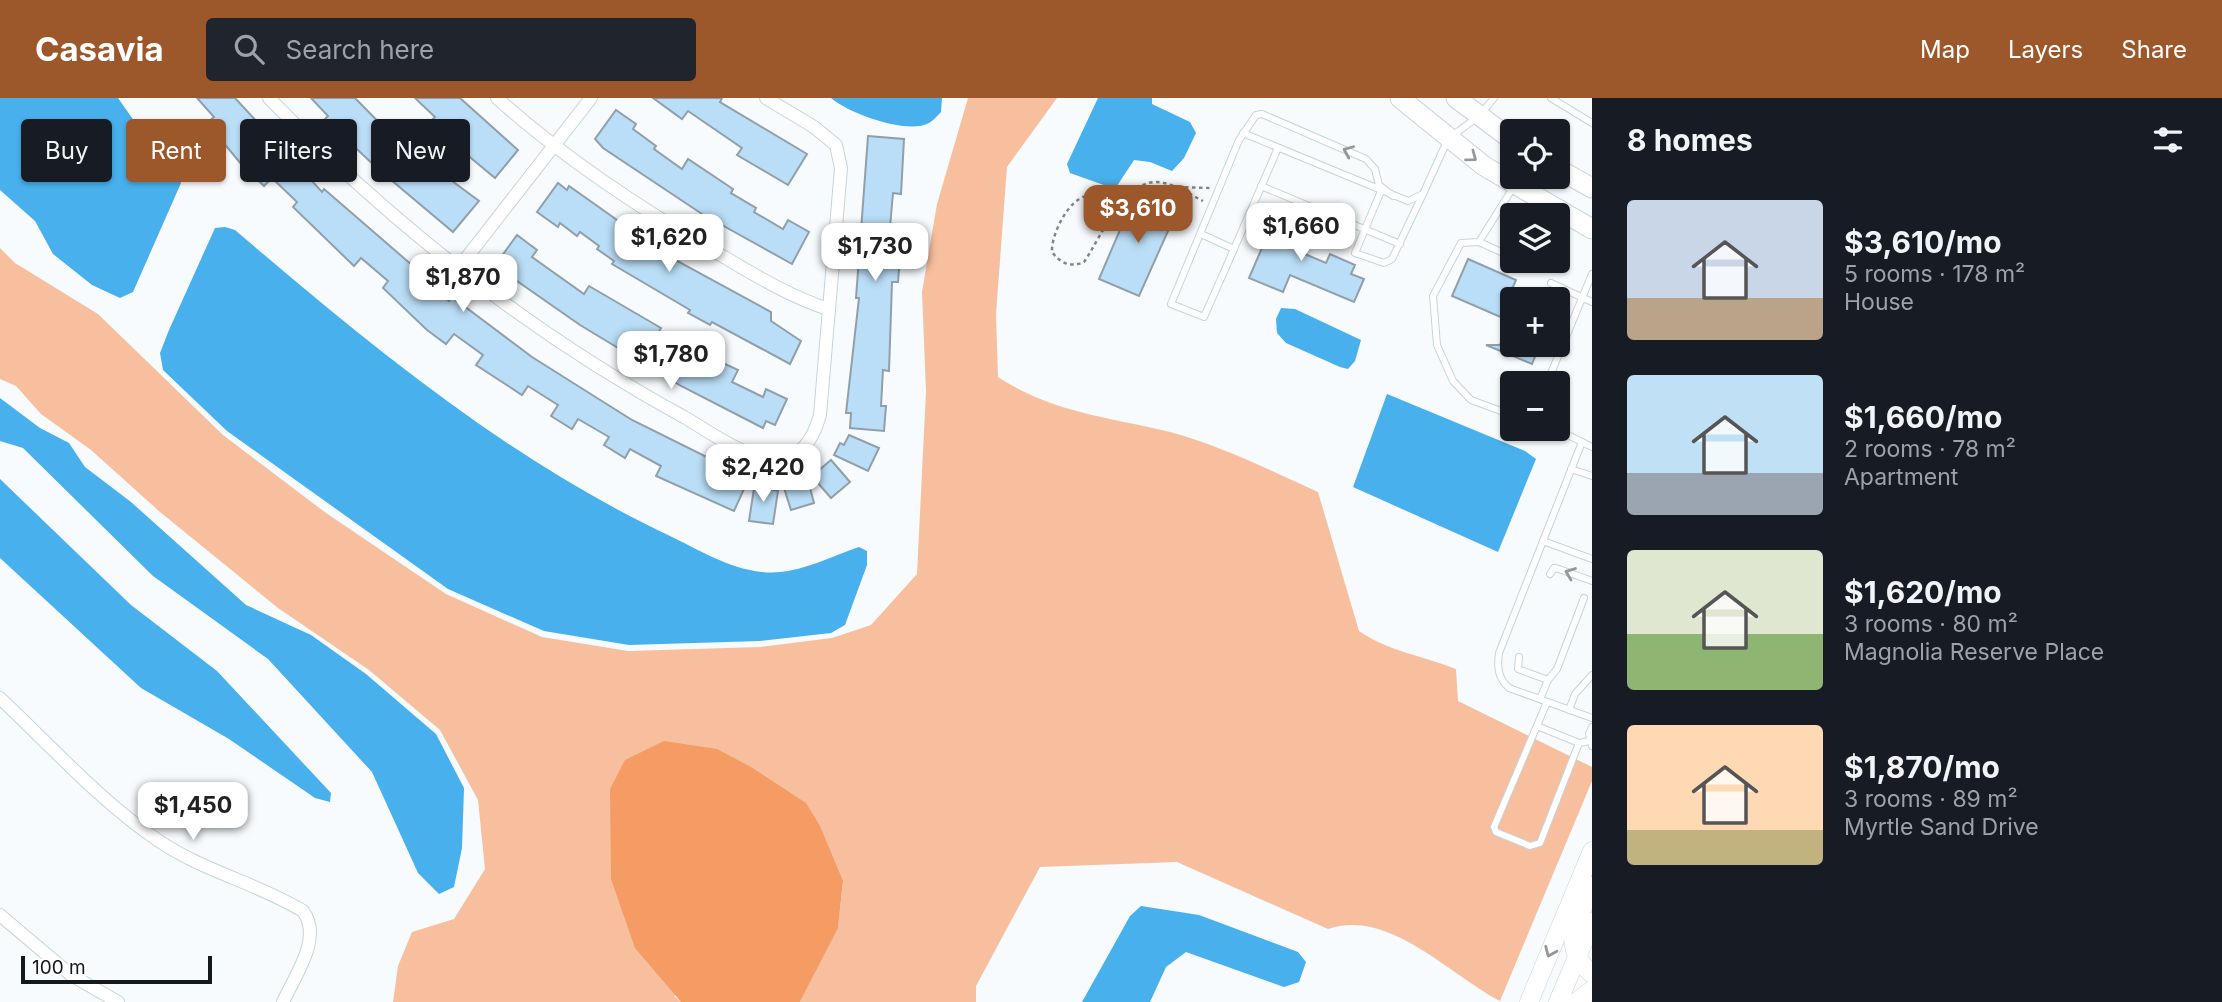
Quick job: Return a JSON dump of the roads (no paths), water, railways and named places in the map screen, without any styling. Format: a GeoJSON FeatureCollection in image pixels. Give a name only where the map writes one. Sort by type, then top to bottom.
{"type":"FeatureCollection","features":[{"type":"Feature","properties":{"kind":"main road"},"geometry":{"type":"LineString","coordinates":[[1400,98],[1448,139],[1500,176]]}},
{"type":"Feature","properties":{"kind":"main road"},"geometry":{"type":"LineString","coordinates":[[1456,98],[1500,131]]}},
{"type":"Feature","properties":{"kind":"main road"},"geometry":{"type":"LineString","coordinates":[[1570,175],[1588,184]]}},
{"type":"Feature","properties":{"kind":"main road"},"geometry":{"type":"LineString","coordinates":[[1519,189],[1592,229]]}},
{"type":"Feature","properties":{"kind":"main road"},"geometry":{"type":"LineString","coordinates":[[1529,1002],[1592,851]]}},
{"type":"Feature","properties":{"kind":"main road"},"geometry":{"type":"LineString","coordinates":[[1592,886],[1572,942],[1592,974]]}},
{"type":"Feature","properties":{"kind":"main road"},"geometry":{"type":"LineString","coordinates":[[1558,1002],[1584,959],[1589,928]]}},
{"type":"Feature","properties":{"kind":"main road"},"geometry":{"type":"LineString","coordinates":[[1576,1002],[1592,990]]}},
{"type":"Feature","properties":{"kind":"street"},"geometry":{"type":"LineString","coordinates":[[269,98],[332,163],[457,270],[598,368],[729,442],[755,455],[776,459],[792,456],[814,436],[820,415],[841,168],[836,145],[814,127],[766,98]]}},
{"type":"Feature","properties":{"kind":"street"},"geometry":{"type":"LineString","coordinates":[[497,98],[555,145],[699,243],[803,301],[828,309]]}},
{"type":"Feature","properties":{"kind":"street"},"geometry":{"type":"LineString","coordinates":[[457,270],[591,98]]}},
{"type":"Feature","properties":{"kind":"street"},"geometry":{"type":"LineString","coordinates":[[2,703],[111,802],[159,841],[195,863],[303,911],[310,921],[311,940],[283,1002]]}},
{"type":"Feature","properties":{"kind":"street"},"geometry":{"type":"LineString","coordinates":[[0,915],[71,975],[118,1002]]}},
{"type":"Feature","properties":{"kind":"lane"},"geometry":{"type":"LineString","coordinates":[[1381,191],[1355,253],[1384,263],[1392,259],[1400,244],[1448,139],[1479,116],[1493,98]]}},
{"type":"Feature","properties":{"kind":"lane"},"geometry":{"type":"LineString","coordinates":[[1551,98],[1592,123]]}},
{"type":"Feature","properties":{"kind":"lane"},"geometry":{"type":"LineString","coordinates":[[1278,148],[1204,317],[1171,304],[1243,133],[1256,115],[1262,114],[1366,159],[1375,169],[1380,185],[1394,196]]}},
{"type":"Feature","properties":{"kind":"lane"},"geometry":{"type":"LineString","coordinates":[[1243,133],[1408,201],[1423,194]]}},
{"type":"Feature","properties":{"kind":"lane"},"geometry":{"type":"LineString","coordinates":[[1261,186],[1400,244]]}},
{"type":"Feature","properties":{"kind":"lane"},"geometry":{"type":"LineString","coordinates":[[1479,242],[1512,189]]}},
{"type":"Feature","properties":{"kind":"lane"},"geometry":{"type":"LineString","coordinates":[[1201,234],[1234,249]]}},
{"type":"Feature","properties":{"kind":"lane"},"geometry":{"type":"LineString","coordinates":[[1500,252],[1479,242],[1461,243],[1433,296],[1437,345],[1453,382],[1471,400],[1500,411]]}},
{"type":"Feature","properties":{"kind":"lane"},"geometry":{"type":"LineString","coordinates":[[1552,371],[1592,274]]}},
{"type":"Feature","properties":{"kind":"lane"},"geometry":{"type":"LineString","coordinates":[[1551,283],[1592,302]]}},
{"type":"Feature","properties":{"kind":"lane"},"geometry":{"type":"LineString","coordinates":[[1570,436],[1591,444]]}},
{"type":"Feature","properties":{"kind":"lane"},"geometry":{"type":"LineString","coordinates":[[1582,442],[1499,653],[1497,667],[1502,681],[1509,688],[1592,718]]}},
{"type":"Feature","properties":{"kind":"lane"},"geometry":{"type":"LineString","coordinates":[[1571,469],[1592,477]]}},
{"type":"Feature","properties":{"kind":"lane"},"geometry":{"type":"LineString","coordinates":[[1543,541],[1592,559]]}},
{"type":"Feature","properties":{"kind":"lane"},"geometry":{"type":"LineString","coordinates":[[1550,574],[1554,568],[1592,581]]}},
{"type":"Feature","properties":{"kind":"lane"},"geometry":{"type":"LineString","coordinates":[[1579,743],[1540,843],[1530,846],[1496,832],[1494,827],[1537,726],[1548,680],[1557,669],[1584,598]]}},
{"type":"Feature","properties":{"kind":"lane"},"geometry":{"type":"LineString","coordinates":[[1519,657],[1518,669],[1548,680]]}},
{"type":"Feature","properties":{"kind":"lane"},"geometry":{"type":"LineString","coordinates":[[1569,710],[1575,694],[1592,675]]}},
{"type":"Feature","properties":{"kind":"lane"},"geometry":{"type":"LineString","coordinates":[[1537,726],[1579,743],[1591,744],[1592,727]]}},
{"type":"Feature","properties":{"kind":"water"},"geometry":{"type":"Polygon","coordinates":[[[0,98],[118,98],[133,119],[126,119],[126,182],[181,183],[133,292],[120,298],[92,285],[53,254],[35,221],[0,190],[0,98]]]}},
{"type":"Feature","properties":{"kind":"water"},"geometry":{"type":"Polygon","coordinates":[[[831,98],[942,98],[941,112],[932,121],[919,126],[907,126],[864,116],[831,98]]]}},
{"type":"Feature","properties":{"kind":"water"},"geometry":{"type":"Polygon","coordinates":[[[1098,98],[1152,98],[1152,104],[1190,122],[1196,133],[1184,158],[1172,171],[1150,162],[1134,160],[1115,189],[1070,173],[1067,164],[1098,98]]]}},
{"type":"Feature","properties":{"kind":"water"},"geometry":{"type":"Polygon","coordinates":[[[215,228],[235,230],[389,357],[496,435],[609,505],[668,535],[726,563],[762,572],[787,571],[812,565],[859,547],[867,551],[867,565],[845,625],[831,633],[760,641],[629,645],[544,631],[448,589],[227,431],[163,370],[160,353],[169,330],[215,228]]]}},
{"type":"Feature","properties":{"kind":"water"},"geometry":{"type":"Polygon","coordinates":[[[1281,308],[1295,309],[1361,340],[1355,361],[1348,369],[1340,367],[1286,343],[1277,333],[1276,319],[1281,308]]]}},
{"type":"Feature","properties":{"kind":"water"},"geometry":{"type":"Polygon","coordinates":[[[1387,394],[1525,451],[1536,459],[1498,552],[1353,487],[1387,394]]]}},
{"type":"Feature","properties":{"kind":"water"},"geometry":{"type":"Polygon","coordinates":[[[0,398],[40,428],[69,443],[85,467],[131,502],[246,605],[311,635],[366,674],[436,734],[464,788],[462,848],[454,887],[439,894],[418,873],[372,772],[268,659],[153,576],[23,448],[0,441],[0,398]]]}},
{"type":"Feature","properties":{"kind":"water"},"geometry":{"type":"Polygon","coordinates":[[[0,479],[131,605],[217,671],[331,793],[330,802],[315,798],[229,739],[141,688],[0,558],[0,479]]]}},
{"type":"Feature","properties":{"kind":"water"},"geometry":{"type":"Polygon","coordinates":[[[1141,906],[1199,915],[1298,952],[1306,962],[1299,982],[1284,987],[1186,952],[1166,967],[1150,1002],[1082,1002],[1130,916],[1141,906]]]}}]}
